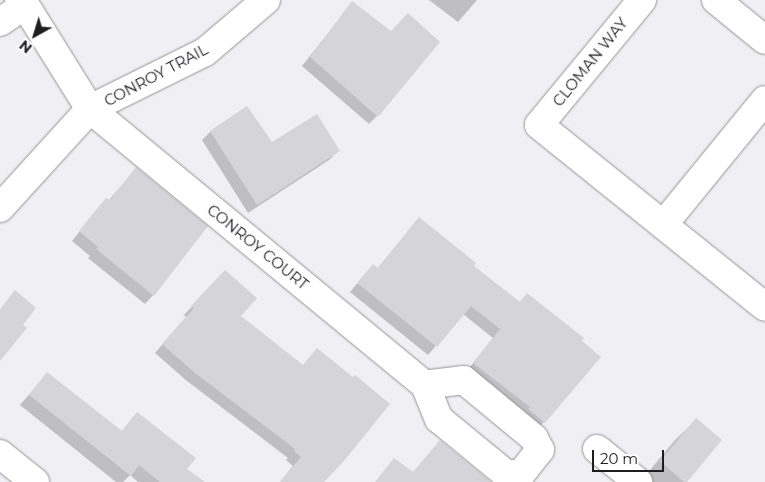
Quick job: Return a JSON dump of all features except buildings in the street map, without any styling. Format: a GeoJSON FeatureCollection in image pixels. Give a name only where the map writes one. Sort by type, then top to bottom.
{"type":"FeatureCollection","features":[{"type":"Feature","properties":{"kind":"street","name":"CONROY TRAIL"},"geometry":{"type":"LineString","coordinates":[[0,208],[90,109],[205,52],[266,0]]}},
{"type":"Feature","properties":{"kind":"street","name":"CLOMAN WAY"},"geometry":{"type":"LineString","coordinates":[[642,0],[539,125],[663,225]]}},
{"type":"Feature","properties":{"kind":"street"},"geometry":{"type":"LineString","coordinates":[[716,0],[765,40]]}},
{"type":"Feature","properties":{"kind":"street","name":"CONROY TRAIL"},"geometry":{"type":"LineString","coordinates":[[22,2],[90,109]]}},
{"type":"Feature","properties":{"kind":"street"},"geometry":{"type":"LineString","coordinates":[[0,22],[22,2]]}},
{"type":"Feature","properties":{"kind":"street"},"geometry":{"type":"LineString","coordinates":[[765,100],[663,225],[765,308]]}},
{"type":"Feature","properties":{"kind":"street","name":"CONROY COURT"},"geometry":{"type":"LineString","coordinates":[[90,109],[425,385]]}},
{"type":"Feature","properties":{"kind":"street"},"geometry":{"type":"LineString","coordinates":[[597,449],[638,482]]}},
{"type":"Feature","properties":{"kind":"street"},"geometry":{"type":"LineString","coordinates":[[0,454],[35,482]]}}]}
